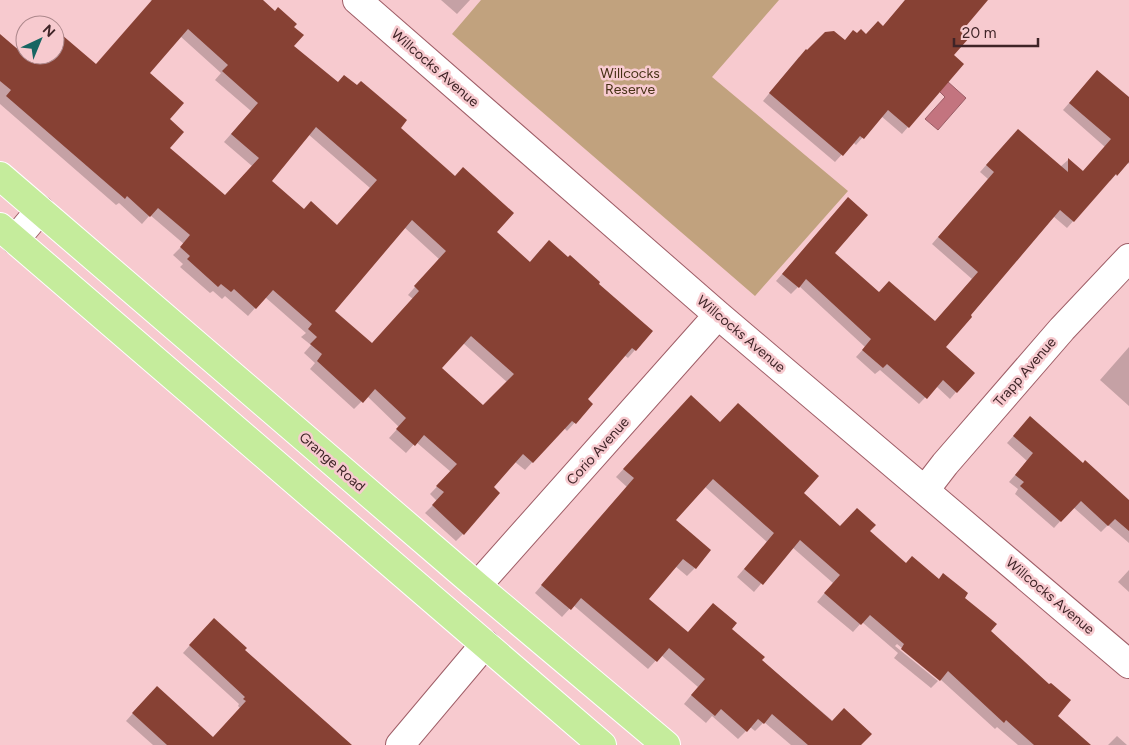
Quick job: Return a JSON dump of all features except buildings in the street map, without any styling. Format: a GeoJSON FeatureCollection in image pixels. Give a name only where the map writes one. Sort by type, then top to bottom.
{"type":"FeatureCollection","features":[{"type":"Feature","properties":{"kind":"main road","name":"Grange Road"},"geometry":{"type":"LineString","coordinates":[[0,176],[477,586],[666,745]]}},
{"type":"Feature","properties":{"kind":"main road"},"geometry":{"type":"LineString","coordinates":[[7,233],[602,745]]}},
{"type":"Feature","properties":{"kind":"main road"},"geometry":{"type":"LineString","coordinates":[[477,586],[485,644]]}},
{"type":"Feature","properties":{"kind":"street","name":"Willcocks Avenue"},"geometry":{"type":"LineString","coordinates":[[357,0],[718,315],[1129,664]]}},
{"type":"Feature","properties":{"kind":"street"},"geometry":{"type":"LineString","coordinates":[[7,233],[40,210]]}},
{"type":"Feature","properties":{"kind":"street","name":"Trapp Avenue"},"geometry":{"type":"LineString","coordinates":[[925,490],[945,464],[1056,337],[1129,258]]}},
{"type":"Feature","properties":{"kind":"street","name":"Corio Avenue"},"geometry":{"type":"LineString","coordinates":[[477,586],[718,315]]}},
{"type":"Feature","properties":{"kind":"street"},"geometry":{"type":"LineString","coordinates":[[400,745],[485,644]]}},
{"type":"Feature","properties":{"kind":"green space","name":"Willcocks Reserve"},"geometry":{"type":"Polygon","coordinates":[[[481,0],[779,0],[712,77],[848,191],[755,296],[452,34],[481,0]]]}},
{"type":"Feature","properties":{"kind":"shaded area"},"geometry":{"type":"Polygon","coordinates":[[[947,81],[966,98],[938,130],[925,119],[945,97],[939,91],[947,81]]]}}]}
